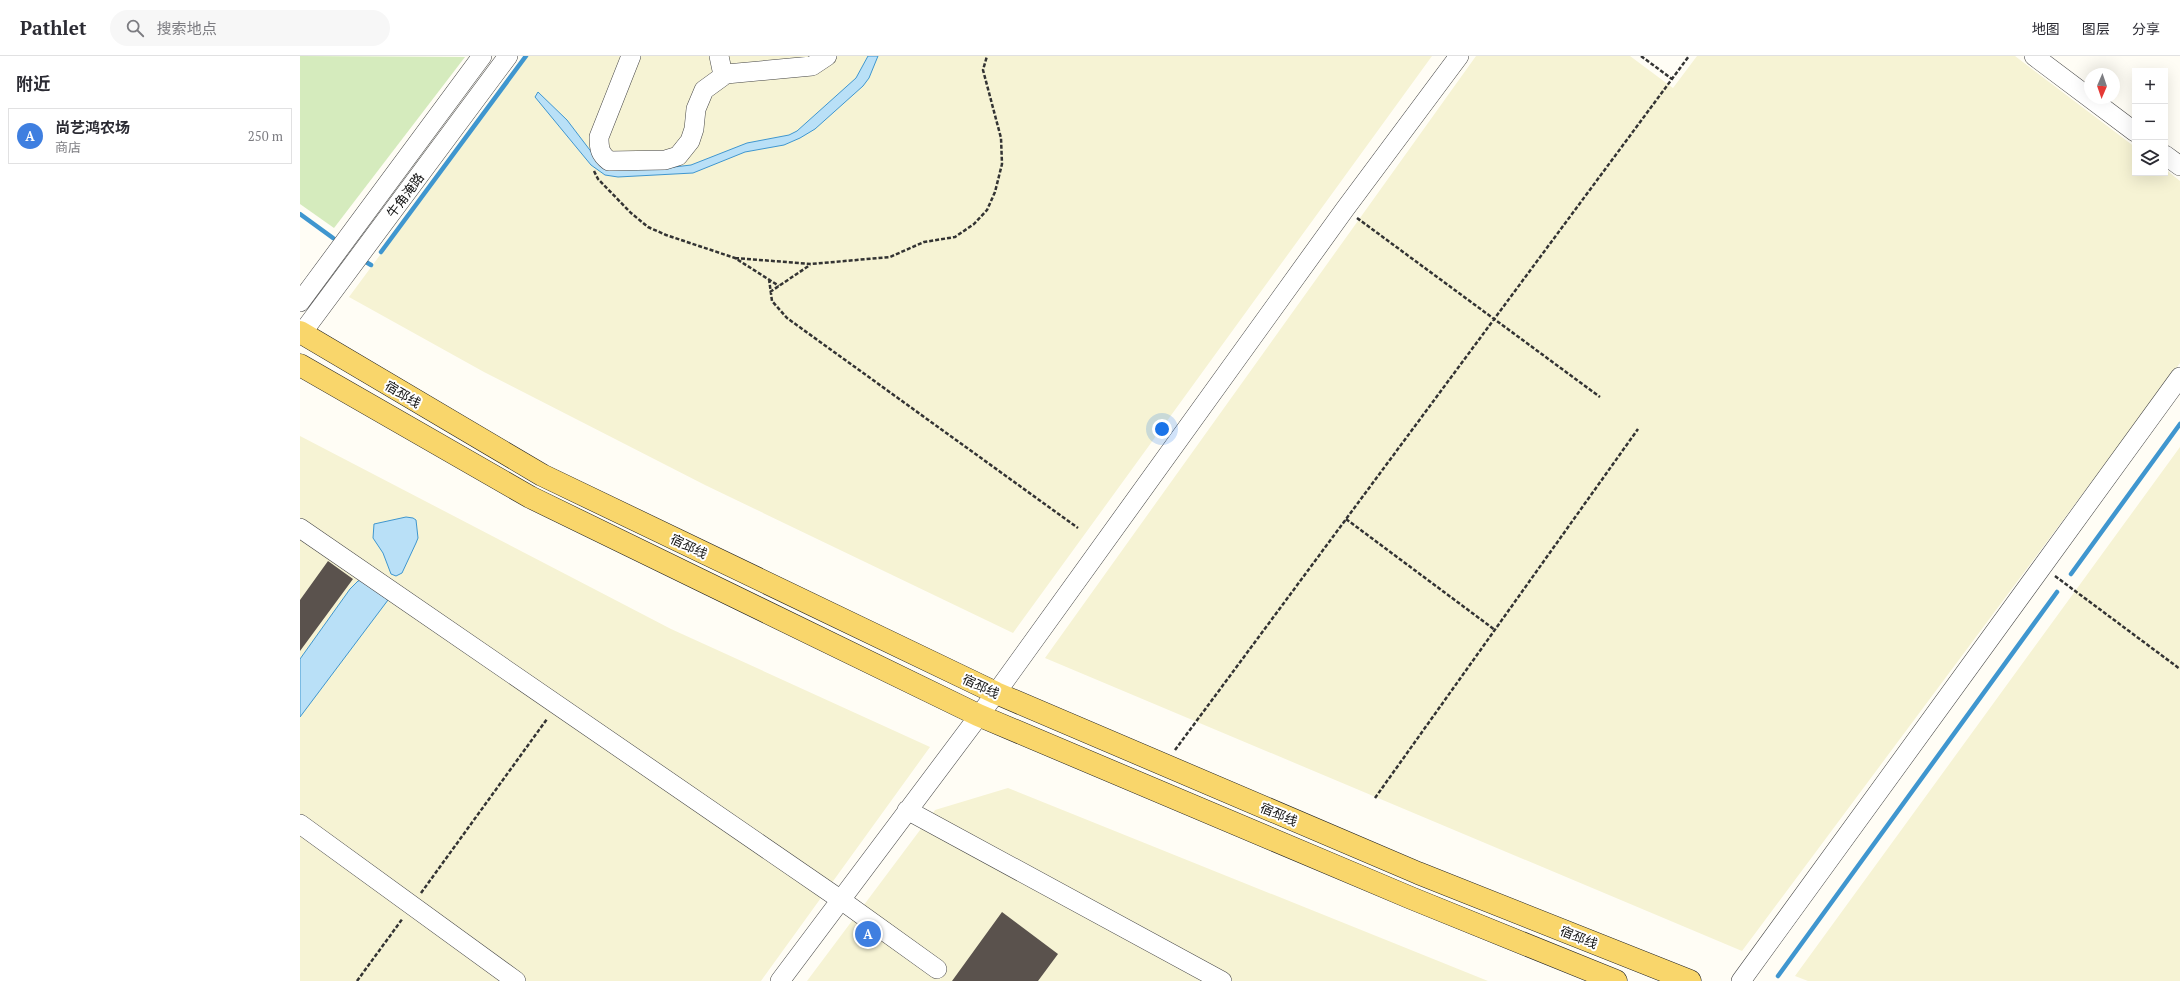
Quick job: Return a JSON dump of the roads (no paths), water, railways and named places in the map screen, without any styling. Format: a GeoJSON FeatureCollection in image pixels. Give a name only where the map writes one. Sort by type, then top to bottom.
{"type":"FeatureCollection","features":[{"type":"Feature","properties":{"kind":"main road","name":"宿邳线"},"geometry":{"type":"LineString","coordinates":[[301,333],[542,475],[996,693],[1418,873],[1690,981]]}},
{"type":"Feature","properties":{"kind":"main road","name":"宿邳线"},"geometry":{"type":"LineString","coordinates":[[300,365],[530,498],[978,715],[1411,898],[1616,981]]}},
{"type":"Feature","properties":{"kind":"street","name":"牛角淹路"},"geometry":{"type":"LineString","coordinates":[[300,302],[482,56]]}},
{"type":"Feature","properties":{"kind":"street","name":"牛角淹路"},"geometry":{"type":"LineString","coordinates":[[301,333],[508,56]]}},
{"type":"Feature","properties":{"kind":"street"},"geometry":{"type":"LineString","coordinates":[[631,56],[599,137],[599,148],[602,156],[610,161],[665,160],[678,156],[690,141],[694,129],[696,109],[704,90],[723,75],[757,64],[812,66],[827,56]]}},
{"type":"Feature","properties":{"kind":"street"},"geometry":{"type":"LineString","coordinates":[[719,56],[723,75]]}},
{"type":"Feature","properties":{"kind":"street"},"geometry":{"type":"LineString","coordinates":[[780,981],[978,715],[996,693],[1345,209],[1459,56]]}},
{"type":"Feature","properties":{"kind":"street"},"geometry":{"type":"LineString","coordinates":[[2034,56],[2132,130]]}},
{"type":"Feature","properties":{"kind":"street"},"geometry":{"type":"LineString","coordinates":[[2168,157],[2180,166]]}},
{"type":"Feature","properties":{"kind":"street"},"geometry":{"type":"LineString","coordinates":[[1741,981],[2180,377]]}},
{"type":"Feature","properties":{"kind":"street"},"geometry":{"type":"LineString","coordinates":[[300,528],[841,900],[937,969]]}},
{"type":"Feature","properties":{"kind":"street"},"geometry":{"type":"LineString","coordinates":[[907,810],[1217,980]]}},
{"type":"Feature","properties":{"kind":"street"},"geometry":{"type":"LineString","coordinates":[[300,824],[516,981]]}},
{"type":"Feature","properties":{"kind":"water"},"geometry":{"type":"Polygon","coordinates":[[[868,56],[878,56],[869,78],[863,86],[815,129],[784,145],[745,152],[693,173],[618,177],[605,175],[591,165],[535,97],[538,92],[567,120],[599,162],[674,167],[691,165],[747,143],[789,135],[797,131],[856,78],[868,56]]]}},
{"type":"Feature","properties":{"kind":"water"},"geometry":{"type":"Polygon","coordinates":[[[406,517],[416,520],[418,538],[402,573],[396,576],[391,574],[383,553],[373,538],[374,524],[406,517]]]}},
{"type":"Feature","properties":{"kind":"water"},"geometry":{"type":"Polygon","coordinates":[[[362,580],[388,600],[300,717],[300,659],[350,589],[358,581],[362,580]]]}},
{"type":"Feature","properties":{"kind":"waterway"},"geometry":{"type":"LineString","coordinates":[[381,252],[526,56]]}},
{"type":"Feature","properties":{"kind":"waterway"},"geometry":{"type":"LineString","coordinates":[[300,214],[333,238]]}},
{"type":"Feature","properties":{"kind":"waterway"},"geometry":{"type":"LineString","coordinates":[[366,262],[371,265]]}},
{"type":"Feature","properties":{"kind":"waterway"},"geometry":{"type":"LineString","coordinates":[[2071,574],[2180,424]]}},
{"type":"Feature","properties":{"kind":"waterway"},"geometry":{"type":"LineString","coordinates":[[1778,976],[2057,592]]}},
{"type":"Feature","properties":{"kind":"place","name":"尚艺鸿农场"},"geometry":{"type":"Point","coordinates":[868,934]}}]}
